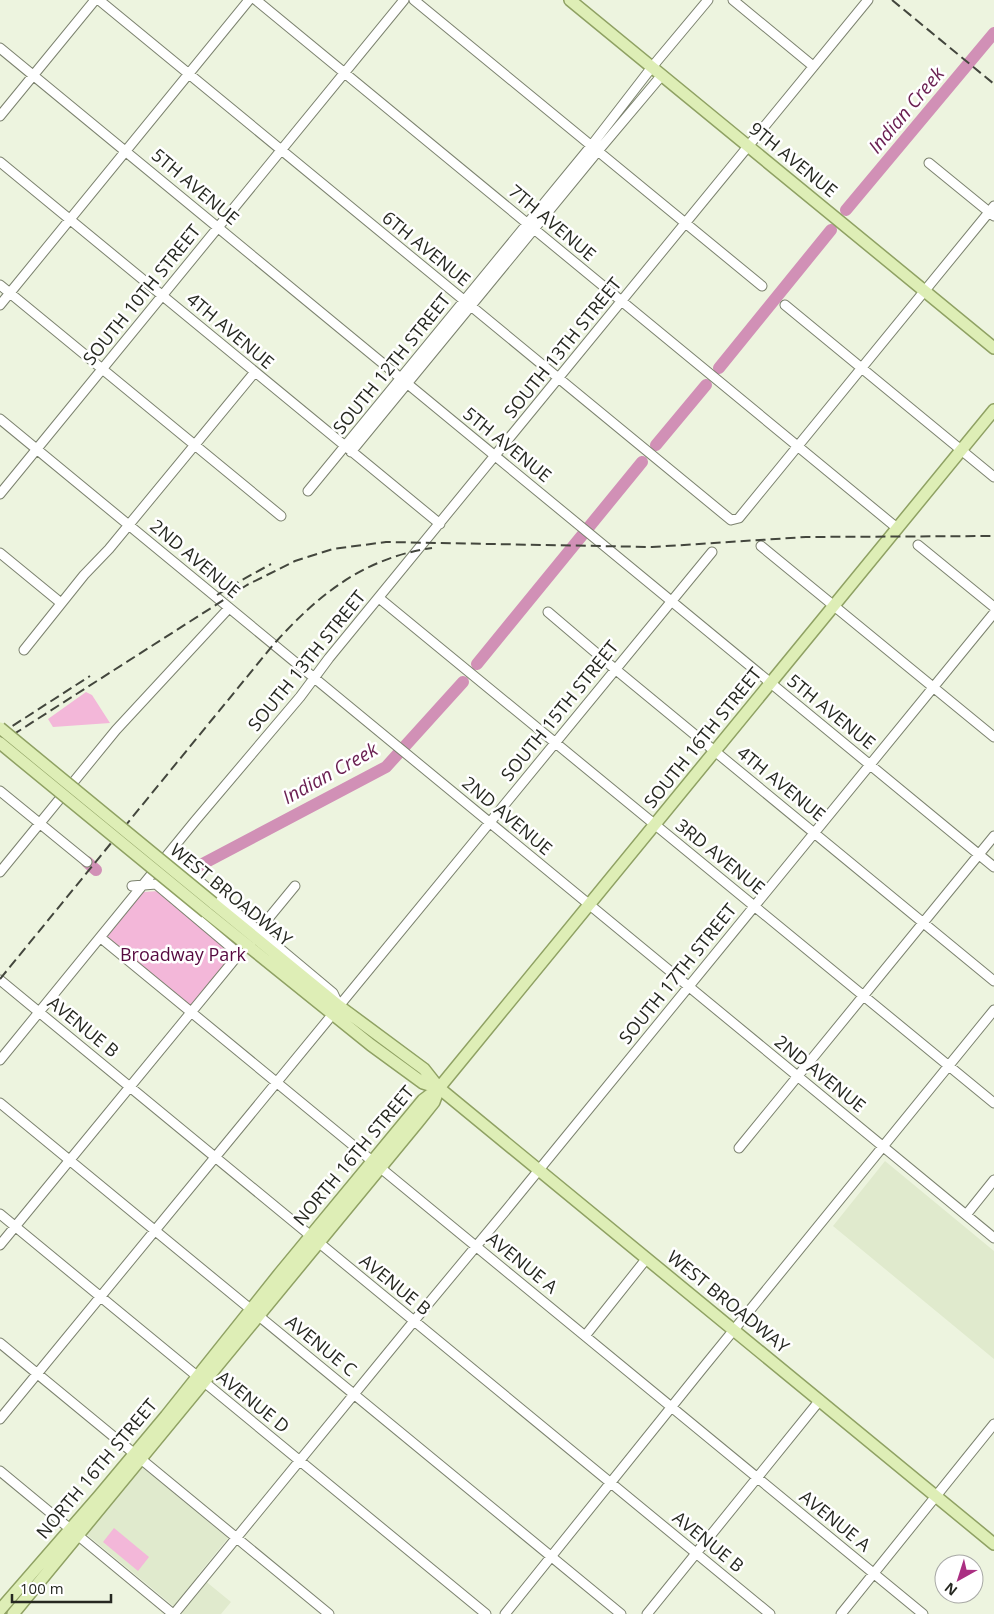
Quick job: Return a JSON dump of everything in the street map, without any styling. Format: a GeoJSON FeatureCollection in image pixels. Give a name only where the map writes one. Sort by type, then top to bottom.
{"type":"FeatureCollection","features":[{"type":"Feature","properties":{"kind":"main road","name":"9TH AVENUE"},"geometry":{"type":"LineString","coordinates":[[570,0],[994,348]]}},
{"type":"Feature","properties":{"kind":"main road","name":"SOUTH 16TH STREET"},"geometry":{"type":"LineString","coordinates":[[439,1088],[994,410]]}},
{"type":"Feature","properties":{"kind":"main road","name":"WEST BROADWAY"},"geometry":{"type":"LineString","coordinates":[[0,728],[209,908]]}},
{"type":"Feature","properties":{"kind":"main road","name":"WEST BROADWAY"},"geometry":{"type":"LineString","coordinates":[[0,743],[209,908],[423,1083],[439,1088],[994,1544]]}},
{"type":"Feature","properties":{"kind":"main road","name":"NORTH 16TH STREET"},"geometry":{"type":"LineString","coordinates":[[14,1614],[99,1496],[138,1455],[377,1165],[423,1100],[439,1088]]}},
{"type":"Feature","properties":{"kind":"main road","name":"NORTH 16TH STREET"},"geometry":{"type":"LineString","coordinates":[[2,1604],[73,1532]]}},
{"type":"Feature","properties":{"kind":"main road"},"geometry":{"type":"LineString","coordinates":[[2,1604],[14,1614]]}},
{"type":"Feature","properties":{"kind":"street"},"geometry":{"type":"LineString","coordinates":[[0,116],[95,0]]}},
{"type":"Feature","properties":{"kind":"street","name":"6TH AVENUE"},"geometry":{"type":"LineString","coordinates":[[99,0],[728,519],[739,518],[798,446]]}},
{"type":"Feature","properties":{"kind":"street"},"geometry":{"type":"LineString","coordinates":[[0,305],[249,0]]}},
{"type":"Feature","properties":{"kind":"street","name":"7TH AVENUE"},"geometry":{"type":"LineString","coordinates":[[256,0],[897,528]]}},
{"type":"Feature","properties":{"kind":"street","name":"SOUTH 10TH STREET"},"geometry":{"type":"LineString","coordinates":[[0,494],[404,0]]}},
{"type":"Feature","properties":{"kind":"street"},"geometry":{"type":"LineString","coordinates":[[414,0],[762,286]]}},
{"type":"Feature","properties":{"kind":"street"},"geometry":{"type":"LineString","coordinates":[[595,149],[652,67],[708,0]]}},
{"type":"Feature","properties":{"kind":"street"},"geometry":{"type":"LineString","coordinates":[[733,0],[813,66]]}},
{"type":"Feature","properties":{"kind":"street","name":"SOUTH 13TH STREET"},"geometry":{"type":"LineString","coordinates":[[0,1060],[868,0]]}},
{"type":"Feature","properties":{"kind":"street","name":"5TH AVENUE"},"geometry":{"type":"LineString","coordinates":[[0,48],[994,867]]}},
{"type":"Feature","properties":{"kind":"street"},"geometry":{"type":"LineString","coordinates":[[595,149],[662,75]]}},
{"type":"Feature","properties":{"kind":"street","name":"SOUTH 12TH STREET"},"geometry":{"type":"LineString","coordinates":[[308,491],[348,450],[595,149]]}},
{"type":"Feature","properties":{"kind":"street","name":"4TH AVENUE"},"geometry":{"type":"LineString","coordinates":[[0,162],[440,524]]}},
{"type":"Feature","properties":{"kind":"street"},"geometry":{"type":"LineString","coordinates":[[798,446],[992,212],[929,163]]}},
{"type":"Feature","properties":{"kind":"street"},"geometry":{"type":"LineString","coordinates":[[0,285],[280,516]]}},
{"type":"Feature","properties":{"kind":"street","name":"SOUTH 12TH STREET"},"geometry":{"type":"LineString","coordinates":[[404,382],[439,345],[468,304]]}},
{"type":"Feature","properties":{"kind":"street"},"geometry":{"type":"LineString","coordinates":[[785,305],[994,477]]}},
{"type":"Feature","properties":{"kind":"street"},"geometry":{"type":"LineString","coordinates":[[24,650],[254,372]]}},
{"type":"Feature","properties":{"kind":"street","name":"2ND AVENUE"},"geometry":{"type":"LineString","coordinates":[[0,419],[994,1238]]}},
{"type":"Feature","properties":{"kind":"street"},"geometry":{"type":"LineString","coordinates":[[918,545],[994,607]]}},
{"type":"Feature","properties":{"kind":"street"},"geometry":{"type":"LineString","coordinates":[[761,546],[994,737]]}},
{"type":"Feature","properties":{"kind":"street","name":"SOUTH 15TH STREET"},"geometry":{"type":"LineString","coordinates":[[0,1419],[712,552]]}},
{"type":"Feature","properties":{"kind":"street"},"geometry":{"type":"LineString","coordinates":[[0,553],[61,603]]}},
{"type":"Feature","properties":{"kind":"street","name":"3RD AVENUE"},"geometry":{"type":"LineString","coordinates":[[379,598],[994,1103]]}},
{"type":"Feature","properties":{"kind":"street"},"geometry":{"type":"LineString","coordinates":[[0,872],[116,730],[229,608]]}},
{"type":"Feature","properties":{"kind":"street","name":"4TH AVENUE"},"geometry":{"type":"LineString","coordinates":[[548,612],[994,980]]}},
{"type":"Feature","properties":{"kind":"street","name":"SOUTH 17TH STREET"},"geometry":{"type":"LineString","coordinates":[[173,1614],[476,1247],[994,613]]}},
{"type":"Feature","properties":{"kind":"street"},"geometry":{"type":"LineString","coordinates":[[0,791],[87,862]]}},
{"type":"Feature","properties":{"kind":"street"},"geometry":{"type":"LineString","coordinates":[[739,1148],[994,836]]}},
{"type":"Feature","properties":{"kind":"street"},"geometry":{"type":"LineString","coordinates":[[0,855],[8,862]]}},
{"type":"Feature","properties":{"kind":"street"},"geometry":{"type":"LineString","coordinates":[[168,855],[333,992],[335,1010]]}},
{"type":"Feature","properties":{"kind":"street"},"geometry":{"type":"LineString","coordinates":[[0,1245],[239,954],[156,884],[132,886]]}},
{"type":"Feature","properties":{"kind":"street"},"geometry":{"type":"LineString","coordinates":[[258,931],[295,886]]}},
{"type":"Feature","properties":{"kind":"street","name":"AVENUE A"},"geometry":{"type":"LineString","coordinates":[[101,938],[923,1614]]}},
{"type":"Feature","properties":{"kind":"street","name":"AVENUE B"},"geometry":{"type":"LineString","coordinates":[[0,980],[770,1614]]}},
{"type":"Feature","properties":{"kind":"street"},"geometry":{"type":"LineString","coordinates":[[505,1614],[994,1010]]}},
{"type":"Feature","properties":{"kind":"street","name":"AVENUE C"},"geometry":{"type":"LineString","coordinates":[[0,1103],[621,1614]]}},
{"type":"Feature","properties":{"kind":"street"},"geometry":{"type":"LineString","coordinates":[[966,1215],[994,1180]]}},
{"type":"Feature","properties":{"kind":"street","name":"AVENUE D"},"geometry":{"type":"LineString","coordinates":[[0,1214],[486,1614]]}},
{"type":"Feature","properties":{"kind":"street"},"geometry":{"type":"LineString","coordinates":[[585,1336],[647,1258]]}},
{"type":"Feature","properties":{"kind":"street"},"geometry":{"type":"LineString","coordinates":[[0,1342],[329,1614]]}},
{"type":"Feature","properties":{"kind":"street"},"geometry":{"type":"LineString","coordinates":[[647,1614],[820,1400]]}},
{"type":"Feature","properties":{"kind":"street"},"geometry":{"type":"LineString","coordinates":[[841,1614],[994,1424]]}},
{"type":"Feature","properties":{"kind":"street"},"geometry":{"type":"LineString","coordinates":[[0,1471],[173,1614]]}},
{"type":"Feature","properties":{"kind":"shaded area"},"geometry":{"type":"Polygon","coordinates":[[[885,1161],[994,1251],[994,1359],[833,1226],[885,1161]]]}},
{"type":"Feature","properties":{"kind":"shaded area"},"geometry":{"type":"Polygon","coordinates":[[[142,1467],[228,1538],[198,1575],[231,1602],[221,1614],[183,1614],[86,1534],[142,1467]]]}},
{"type":"Feature","properties":{"kind":"green space"},"geometry":{"type":"Polygon","coordinates":[[[86,692],[92,695],[110,723],[53,727],[48,719],[86,692]]]}},
{"type":"Feature","properties":{"kind":"green space","name":"Broadway Park"},"geometry":{"type":"Polygon","coordinates":[[[159,891],[235,953],[191,1006],[106,937],[143,892],[159,891]]]}},
{"type":"Feature","properties":{"kind":"green space"},"geometry":{"type":"Polygon","coordinates":[[[114,1528],[149,1557],[138,1571],[103,1542],[114,1528]]]}},
{"type":"Feature","properties":{"kind":"waterway","name":"Indian Creek"},"geometry":{"type":"LineString","coordinates":[[846,210],[994,33]]}},
{"type":"Feature","properties":{"kind":"waterway","name":"Indian Creek"},"geometry":{"type":"LineString","coordinates":[[719,368],[831,230]]}},
{"type":"Feature","properties":{"kind":"waterway","name":"Indian Creek"},"geometry":{"type":"LineString","coordinates":[[656,445],[706,385]]}},
{"type":"Feature","properties":{"kind":"waterway","name":"Indian Creek"},"geometry":{"type":"LineString","coordinates":[[477,664],[642,462]]}},
{"type":"Feature","properties":{"kind":"waterway","name":"Indian Creek"},"geometry":{"type":"LineString","coordinates":[[193,869],[386,767],[463,682]]}},
{"type":"Feature","properties":{"kind":"waterway","name":"Indian Creek"},"geometry":{"type":"LineString","coordinates":[[87,862],[96,870]]}},
{"type":"Feature","properties":{"kind":"railway"},"geometry":{"type":"LineString","coordinates":[[892,0],[994,84]]}},
{"type":"Feature","properties":{"kind":"railway"},"geometry":{"type":"LineString","coordinates":[[0,743],[247,585],[295,561],[333,549],[386,542],[652,547],[806,537],[994,536]]}},
{"type":"Feature","properties":{"kind":"railway"},"geometry":{"type":"LineString","coordinates":[[0,979],[273,645],[307,610],[325,595],[363,570],[384,560],[432,548]]}},
{"type":"Feature","properties":{"kind":"railway"},"geometry":{"type":"LineString","coordinates":[[217,595],[271,564]]}},
{"type":"Feature","properties":{"kind":"railway"},"geometry":{"type":"LineString","coordinates":[[0,734],[90,676]]}}]}
